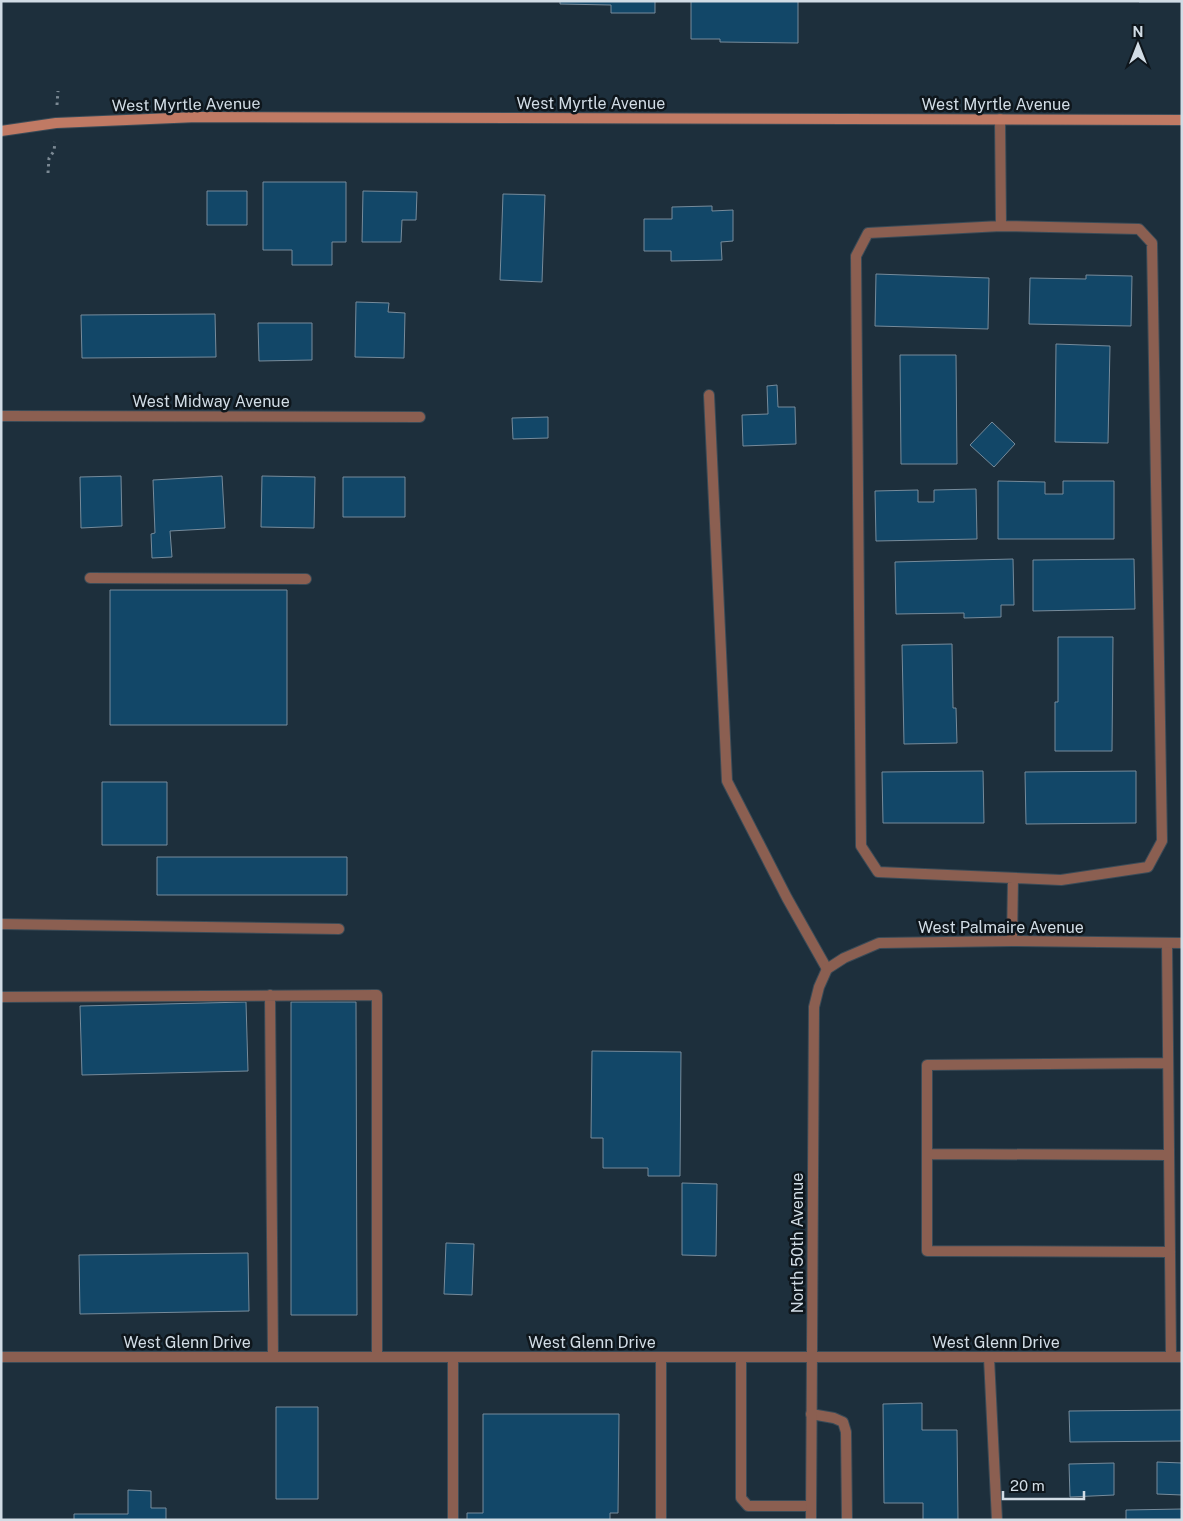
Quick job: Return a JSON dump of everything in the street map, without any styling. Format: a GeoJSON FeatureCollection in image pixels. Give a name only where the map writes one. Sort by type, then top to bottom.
{"type":"FeatureCollection","features":[{"type":"Feature","properties":{"kind":"street","name":"West Myrtle Avenue"},"geometry":{"type":"LineString","coordinates":[[1,131],[56,123],[197,117],[1182,120]]}},
{"type":"Feature","properties":{"kind":"street"},"geometry":{"type":"LineString","coordinates":[[1000,119],[1001,226]]}},
{"type":"Feature","properties":{"kind":"street"},"geometry":{"type":"LineString","coordinates":[[1001,226],[1139,230],[1152,243],[1162,841],[1148,867],[1061,880],[878,872],[861,846],[856,256],[868,233],[1001,226]]}},
{"type":"Feature","properties":{"kind":"street"},"geometry":{"type":"LineString","coordinates":[[709,395],[727,780],[787,898],[827,970]]}},
{"type":"Feature","properties":{"kind":"street","name":"West Midway Avenue"},"geometry":{"type":"LineString","coordinates":[[1,416],[420,417]]}},
{"type":"Feature","properties":{"kind":"street"},"geometry":{"type":"LineString","coordinates":[[90,578],[306,579]]}},
{"type":"Feature","properties":{"kind":"street"},"geometry":{"type":"LineString","coordinates":[[1012,941],[1013,878]]}},
{"type":"Feature","properties":{"kind":"street"},"geometry":{"type":"LineString","coordinates":[[1,924],[339,929]]}},
{"type":"Feature","properties":{"kind":"street","name":"West Palmaire Avenue"},"geometry":{"type":"LineString","coordinates":[[827,970],[844,958],[879,943],[1012,941],[1182,943]]}},
{"type":"Feature","properties":{"kind":"street"},"geometry":{"type":"LineString","coordinates":[[1167,943],[1170,1252],[1176,1357]]}},
{"type":"Feature","properties":{"kind":"street","name":"North 50th Avenue"},"geometry":{"type":"LineString","coordinates":[[811,1520],[814,1007],[819,987],[827,970]]}},
{"type":"Feature","properties":{"kind":"street"},"geometry":{"type":"LineString","coordinates":[[1,997],[377,994],[377,1357]]}},
{"type":"Feature","properties":{"kind":"street"},"geometry":{"type":"LineString","coordinates":[[270,995],[273,1357]]}},
{"type":"Feature","properties":{"kind":"street"},"geometry":{"type":"LineString","coordinates":[[1168,1062],[926,1065],[926,1251],[1170,1252]]}},
{"type":"Feature","properties":{"kind":"street"},"geometry":{"type":"LineString","coordinates":[[926,1154],[1169,1155]]}},
{"type":"Feature","properties":{"kind":"street","name":"West Glenn Drive"},"geometry":{"type":"LineString","coordinates":[[1,1357],[1176,1357]]}},
{"type":"Feature","properties":{"kind":"street"},"geometry":{"type":"LineString","coordinates":[[453,1357],[453,1520]]}},
{"type":"Feature","properties":{"kind":"street"},"geometry":{"type":"LineString","coordinates":[[661,1520],[662,1358]]}},
{"type":"Feature","properties":{"kind":"street"},"geometry":{"type":"LineString","coordinates":[[741,1358],[741,1498],[748,1506],[811,1506]]}},
{"type":"Feature","properties":{"kind":"street"},"geometry":{"type":"LineString","coordinates":[[990,1358],[997,1520]]}},
{"type":"Feature","properties":{"kind":"street"},"geometry":{"type":"LineString","coordinates":[[811,1414],[834,1418],[843,1422],[846,1432],[848,1520]]}},
{"type":"Feature","properties":{"kind":"path"},"geometry":{"type":"LineString","coordinates":[[48,174],[49,158],[54,151]]}},
{"type":"Feature","properties":{"kind":"building"},"geometry":{"type":"Polygon","coordinates":[[[560,1],[655,1],[655,13],[611,13],[611,5],[560,4],[560,1]]]}},
{"type":"Feature","properties":{"kind":"building"},"geometry":{"type":"Polygon","coordinates":[[[691,1],[798,1],[798,43],[720,42],[720,39],[691,39],[691,1]]]}},
{"type":"Feature","properties":{"kind":"building"},"geometry":{"type":"Polygon","coordinates":[[[1182,1],[1182,2],[1139,2],[1182,1]]]}},
{"type":"Feature","properties":{"kind":"building"},"geometry":{"type":"Polygon","coordinates":[[[263,182],[346,182],[346,242],[332,242],[332,265],[292,265],[292,250],[263,250],[263,182]]]}},
{"type":"Feature","properties":{"kind":"building"},"geometry":{"type":"Polygon","coordinates":[[[207,191],[247,191],[247,225],[207,225],[207,191]]]}},
{"type":"Feature","properties":{"kind":"building"},"geometry":{"type":"Polygon","coordinates":[[[363,191],[417,192],[416,220],[402,220],[401,242],[362,242],[363,191]]]}},
{"type":"Feature","properties":{"kind":"building"},"geometry":{"type":"Polygon","coordinates":[[[503,194],[545,195],[542,282],[500,280],[503,194]]]}},
{"type":"Feature","properties":{"kind":"building"},"geometry":{"type":"Polygon","coordinates":[[[712,206],[712,211],[733,210],[733,241],[721,242],[722,260],[671,261],[671,251],[644,251],[644,219],[672,219],[672,207],[712,206]]]}},
{"type":"Feature","properties":{"kind":"building"},"geometry":{"type":"Polygon","coordinates":[[[876,274],[989,278],[988,329],[875,326],[876,274]]]}},
{"type":"Feature","properties":{"kind":"building"},"geometry":{"type":"Polygon","coordinates":[[[1086,275],[1132,276],[1131,326],[1029,324],[1030,278],[1086,279],[1086,275]]]}},
{"type":"Feature","properties":{"kind":"building"},"geometry":{"type":"Polygon","coordinates":[[[356,302],[389,303],[388,312],[405,313],[404,358],[355,357],[356,302]]]}},
{"type":"Feature","properties":{"kind":"building"},"geometry":{"type":"Polygon","coordinates":[[[215,314],[216,357],[82,358],[81,315],[215,314]]]}},
{"type":"Feature","properties":{"kind":"building"},"geometry":{"type":"Polygon","coordinates":[[[258,323],[312,323],[312,360],[259,361],[258,323]]]}},
{"type":"Feature","properties":{"kind":"building"},"geometry":{"type":"Polygon","coordinates":[[[1056,344],[1110,346],[1108,443],[1055,442],[1056,344]]]}},
{"type":"Feature","properties":{"kind":"building"},"geometry":{"type":"Polygon","coordinates":[[[900,355],[956,355],[957,464],[901,464],[900,355]]]}},
{"type":"Feature","properties":{"kind":"building"},"geometry":{"type":"Polygon","coordinates":[[[777,385],[778,407],[795,407],[796,444],[743,446],[742,415],[768,414],[767,386],[777,385]]]}},
{"type":"Feature","properties":{"kind":"building"},"geometry":{"type":"Polygon","coordinates":[[[548,417],[548,438],[513,439],[512,418],[548,417]]]}},
{"type":"Feature","properties":{"kind":"building"},"geometry":{"type":"Polygon","coordinates":[[[992,422],[1015,444],[994,467],[970,445],[992,422]]]}},
{"type":"Feature","properties":{"kind":"building"},"geometry":{"type":"Polygon","coordinates":[[[121,476],[122,526],[81,528],[80,477],[121,476]]]}},
{"type":"Feature","properties":{"kind":"building"},"geometry":{"type":"Polygon","coordinates":[[[222,476],[225,528],[170,531],[172,557],[152,558],[151,534],[155,533],[153,480],[222,476]]]}},
{"type":"Feature","properties":{"kind":"building"},"geometry":{"type":"Polygon","coordinates":[[[262,476],[315,477],[314,528],[261,527],[262,476]]]}},
{"type":"Feature","properties":{"kind":"building"},"geometry":{"type":"Polygon","coordinates":[[[343,477],[405,477],[405,517],[343,517],[343,477]]]}},
{"type":"Feature","properties":{"kind":"building"},"geometry":{"type":"Polygon","coordinates":[[[998,481],[1045,482],[1045,494],[1063,494],[1063,481],[1114,481],[1114,539],[998,539],[998,481]]]}},
{"type":"Feature","properties":{"kind":"building"},"geometry":{"type":"Polygon","coordinates":[[[976,489],[977,539],[876,541],[875,491],[918,490],[918,502],[934,502],[934,490],[976,489]]]}},
{"type":"Feature","properties":{"kind":"building"},"geometry":{"type":"Polygon","coordinates":[[[1013,559],[1014,605],[1001,605],[1001,617],[964,618],[964,613],[896,614],[895,562],[1013,559]]]}},
{"type":"Feature","properties":{"kind":"building"},"geometry":{"type":"Polygon","coordinates":[[[1134,559],[1135,609],[1033,611],[1033,560],[1134,559]]]}},
{"type":"Feature","properties":{"kind":"building"},"geometry":{"type":"Polygon","coordinates":[[[110,590],[287,590],[287,725],[110,725],[110,590]]]}},
{"type":"Feature","properties":{"kind":"building"},"geometry":{"type":"Polygon","coordinates":[[[1058,637],[1113,637],[1112,751],[1055,751],[1055,702],[1058,702],[1058,637]]]}},
{"type":"Feature","properties":{"kind":"building"},"geometry":{"type":"Polygon","coordinates":[[[952,644],[953,708],[956,708],[957,743],[904,744],[902,645],[952,644]]]}},
{"type":"Feature","properties":{"kind":"building"},"geometry":{"type":"Polygon","coordinates":[[[983,771],[984,823],[883,823],[882,772],[983,771]]]}},
{"type":"Feature","properties":{"kind":"building"},"geometry":{"type":"Polygon","coordinates":[[[1136,771],[1136,823],[1026,824],[1025,772],[1136,771]]]}},
{"type":"Feature","properties":{"kind":"building"},"geometry":{"type":"Polygon","coordinates":[[[102,782],[167,782],[167,845],[102,845],[102,782]]]}},
{"type":"Feature","properties":{"kind":"building"},"geometry":{"type":"Polygon","coordinates":[[[157,857],[347,857],[347,895],[157,895],[157,857]]]}},
{"type":"Feature","properties":{"kind":"building"},"geometry":{"type":"Polygon","coordinates":[[[246,1002],[248,1071],[82,1075],[80,1006],[246,1002]]]}},
{"type":"Feature","properties":{"kind":"building"},"geometry":{"type":"Polygon","coordinates":[[[291,1002],[356,1002],[357,1315],[291,1315],[291,1002]]]}},
{"type":"Feature","properties":{"kind":"building"},"geometry":{"type":"Polygon","coordinates":[[[592,1051],[681,1052],[680,1176],[648,1176],[648,1168],[603,1168],[603,1138],[591,1138],[592,1051]]]}},
{"type":"Feature","properties":{"kind":"building"},"geometry":{"type":"Polygon","coordinates":[[[682,1183],[717,1184],[716,1256],[682,1255],[682,1183]]]}},
{"type":"Feature","properties":{"kind":"building"},"geometry":{"type":"Polygon","coordinates":[[[446,1243],[474,1244],[472,1295],[444,1294],[446,1243]]]}},
{"type":"Feature","properties":{"kind":"building"},"geometry":{"type":"Polygon","coordinates":[[[248,1253],[249,1311],[80,1314],[79,1255],[248,1253]]]}},
{"type":"Feature","properties":{"kind":"building"},"geometry":{"type":"Polygon","coordinates":[[[922,1403],[922,1430],[957,1430],[958,1520],[923,1520],[923,1503],[884,1503],[883,1404],[922,1403]]]}},
{"type":"Feature","properties":{"kind":"building"},"geometry":{"type":"Polygon","coordinates":[[[276,1407],[318,1407],[318,1499],[276,1499],[276,1407]]]}},
{"type":"Feature","properties":{"kind":"building"},"geometry":{"type":"Polygon","coordinates":[[[1182,1410],[1182,1441],[1070,1442],[1069,1411],[1182,1410]]]}},
{"type":"Feature","properties":{"kind":"building"},"geometry":{"type":"Polygon","coordinates":[[[483,1414],[619,1414],[618,1513],[610,1513],[610,1520],[467,1520],[467,1513],[483,1513],[483,1414]]]}},
{"type":"Feature","properties":{"kind":"building"},"geometry":{"type":"Polygon","coordinates":[[[1157,1462],[1182,1463],[1182,1495],[1157,1494],[1157,1462]]]}},
{"type":"Feature","properties":{"kind":"building"},"geometry":{"type":"Polygon","coordinates":[[[1114,1463],[1114,1495],[1070,1497],[1069,1464],[1114,1463]]]}},
{"type":"Feature","properties":{"kind":"building"},"geometry":{"type":"Polygon","coordinates":[[[128,1490],[151,1491],[151,1508],[166,1508],[166,1520],[74,1520],[74,1514],[128,1514],[128,1490]]]}},
{"type":"Feature","properties":{"kind":"building"},"geometry":{"type":"Polygon","coordinates":[[[1182,1509],[1182,1520],[1126,1520],[1126,1510],[1182,1509]]]}}]}
